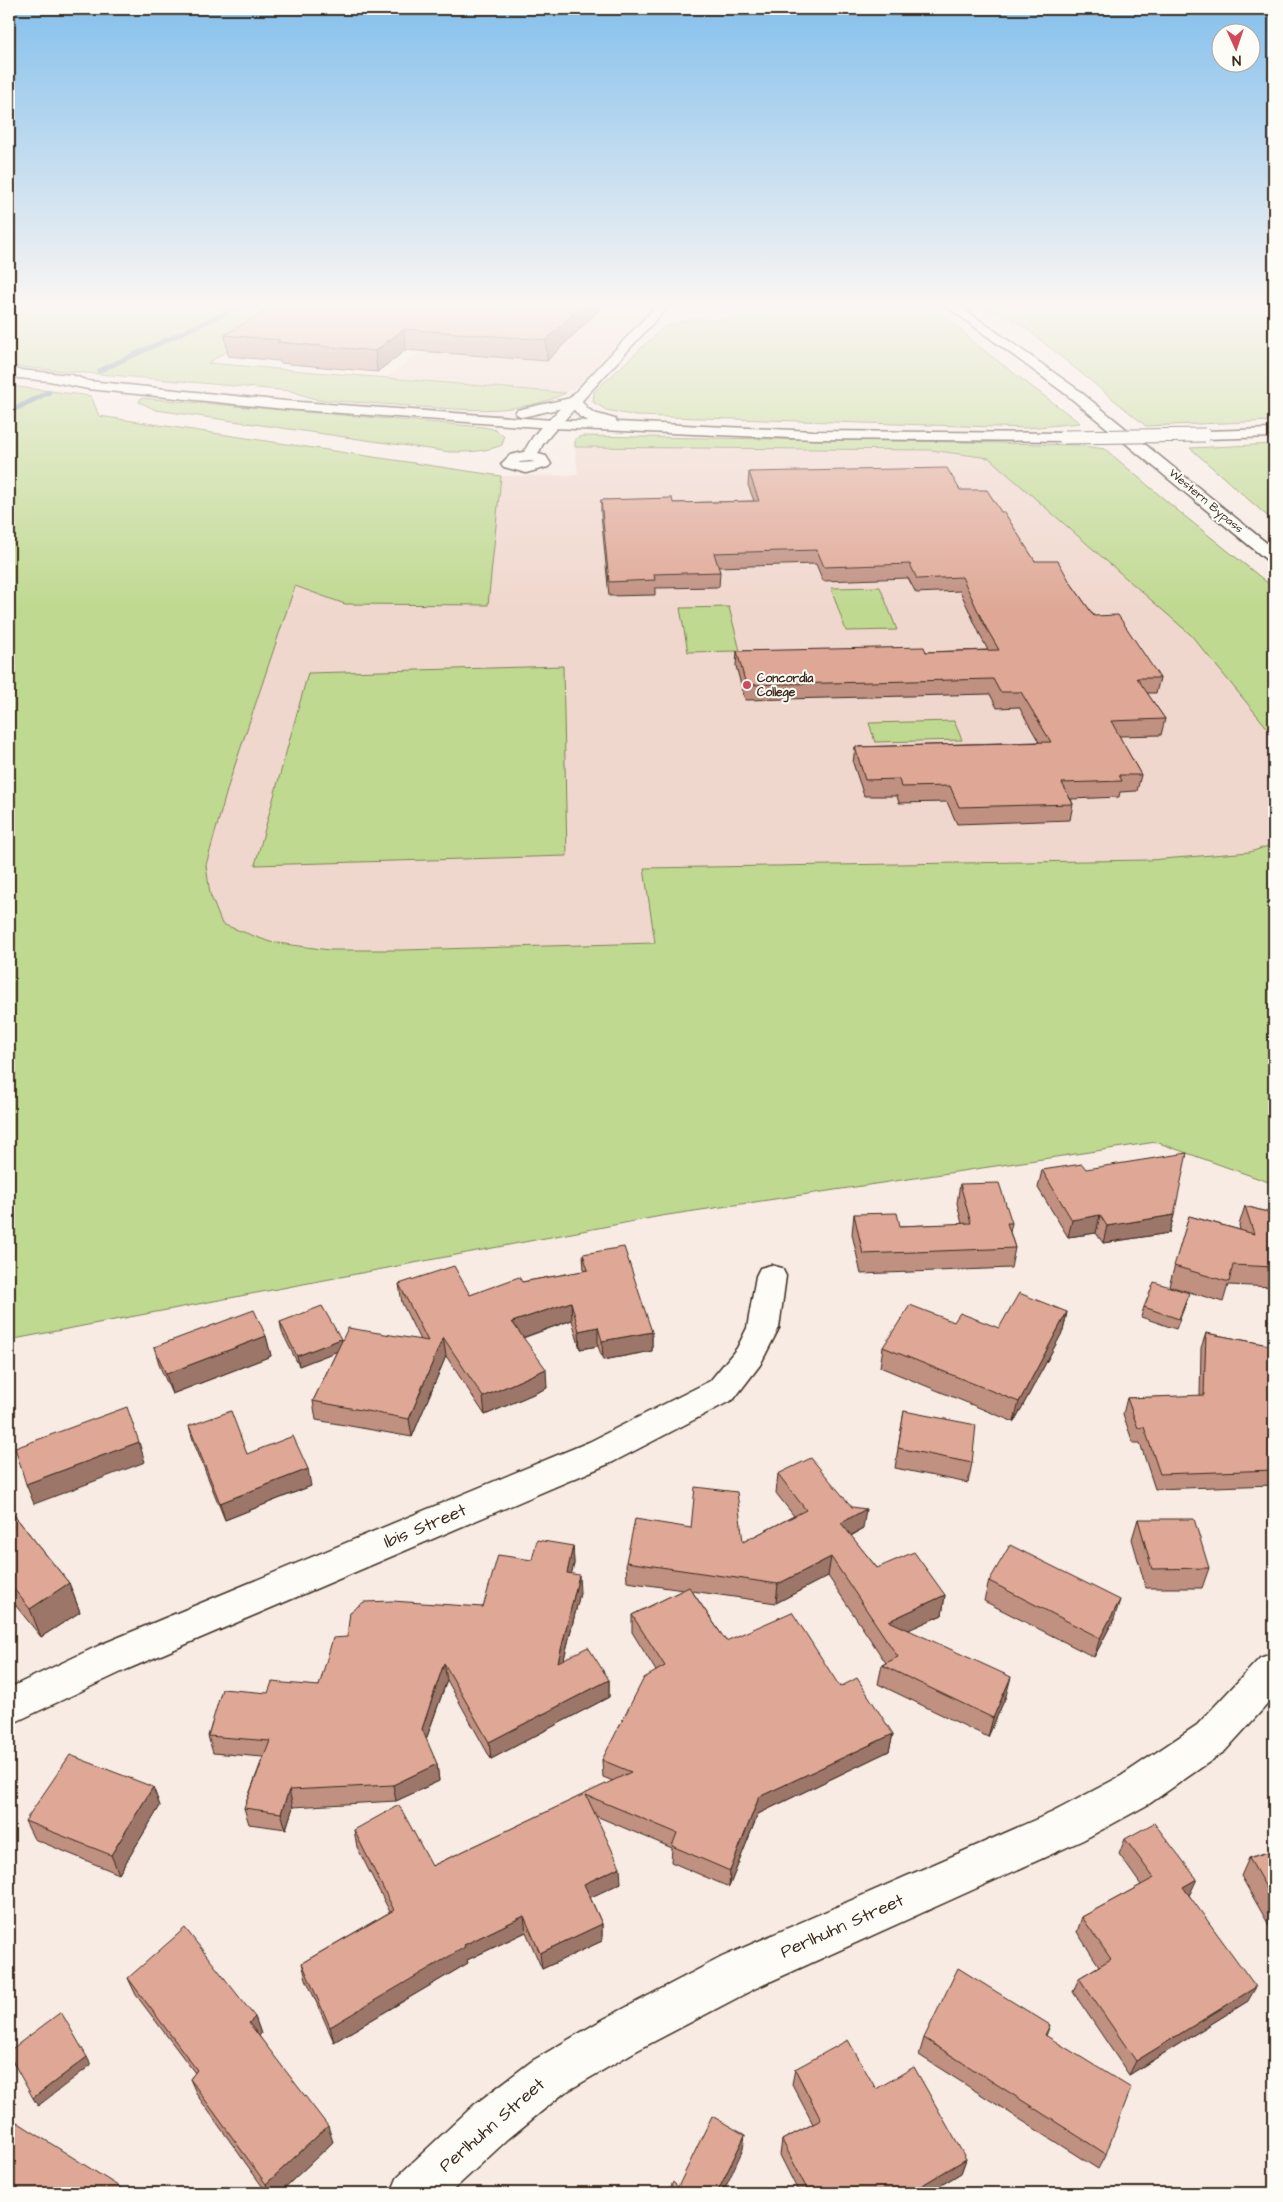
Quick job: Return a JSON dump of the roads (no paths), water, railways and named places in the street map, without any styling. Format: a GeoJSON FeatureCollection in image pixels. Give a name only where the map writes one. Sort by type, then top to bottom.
{"type":"FeatureCollection","features":[{"type":"Feature","properties":{"kind":"main road"},"geometry":{"type":"LineString","coordinates":[[283,405],[553,424],[814,435],[1064,437],[1274,433]]}},
{"type":"Feature","properties":{"kind":"main road"},"geometry":{"type":"LineString","coordinates":[[484,420],[557,405]]}},
{"type":"Feature","properties":{"kind":"main road"},"geometry":{"type":"LineString","coordinates":[[533,450],[553,424],[571,405]]}},
{"type":"Feature","properties":{"kind":"main road"},"geometry":{"type":"LineString","coordinates":[[577,405],[581,412],[594,418],[639,428]]}},
{"type":"Feature","properties":{"kind":"main road","name":"Western Bypass"},"geometry":{"type":"LineString","coordinates":[[1088,405],[1274,556]]}},
{"type":"Feature","properties":{"kind":"main road"},"geometry":{"type":"LineString","coordinates":[[484,420],[513,429],[533,450]]}},
{"type":"Feature","properties":{"kind":"main road"},"geometry":{"type":"LineString","coordinates":[[533,450],[554,435],[573,429],[639,428]]}},
{"type":"Feature","properties":{"kind":"main road","name":"Ibis Street"},"geometry":{"type":"LineString","coordinates":[[9,1707],[114,1656],[601,1452],[722,1390],[750,1356],[763,1328],[771,1276]]}},
{"type":"Feature","properties":{"kind":"main road","name":"Perlhuhn Street"},"geometry":{"type":"LineString","coordinates":[[415,2193],[491,2122],[548,2077],[618,2036],[738,1973],[1068,1826],[1135,1790],[1210,1738],[1274,1670]]}},
{"type":"Feature","properties":{"kind":"waterway"},"geometry":{"type":"LineString","coordinates":[[9,412],[23,405]]}},
{"type":"Feature","properties":{"kind":"place","name":"Concordia College"},"geometry":{"type":"Point","coordinates":[747,685]}}]}
